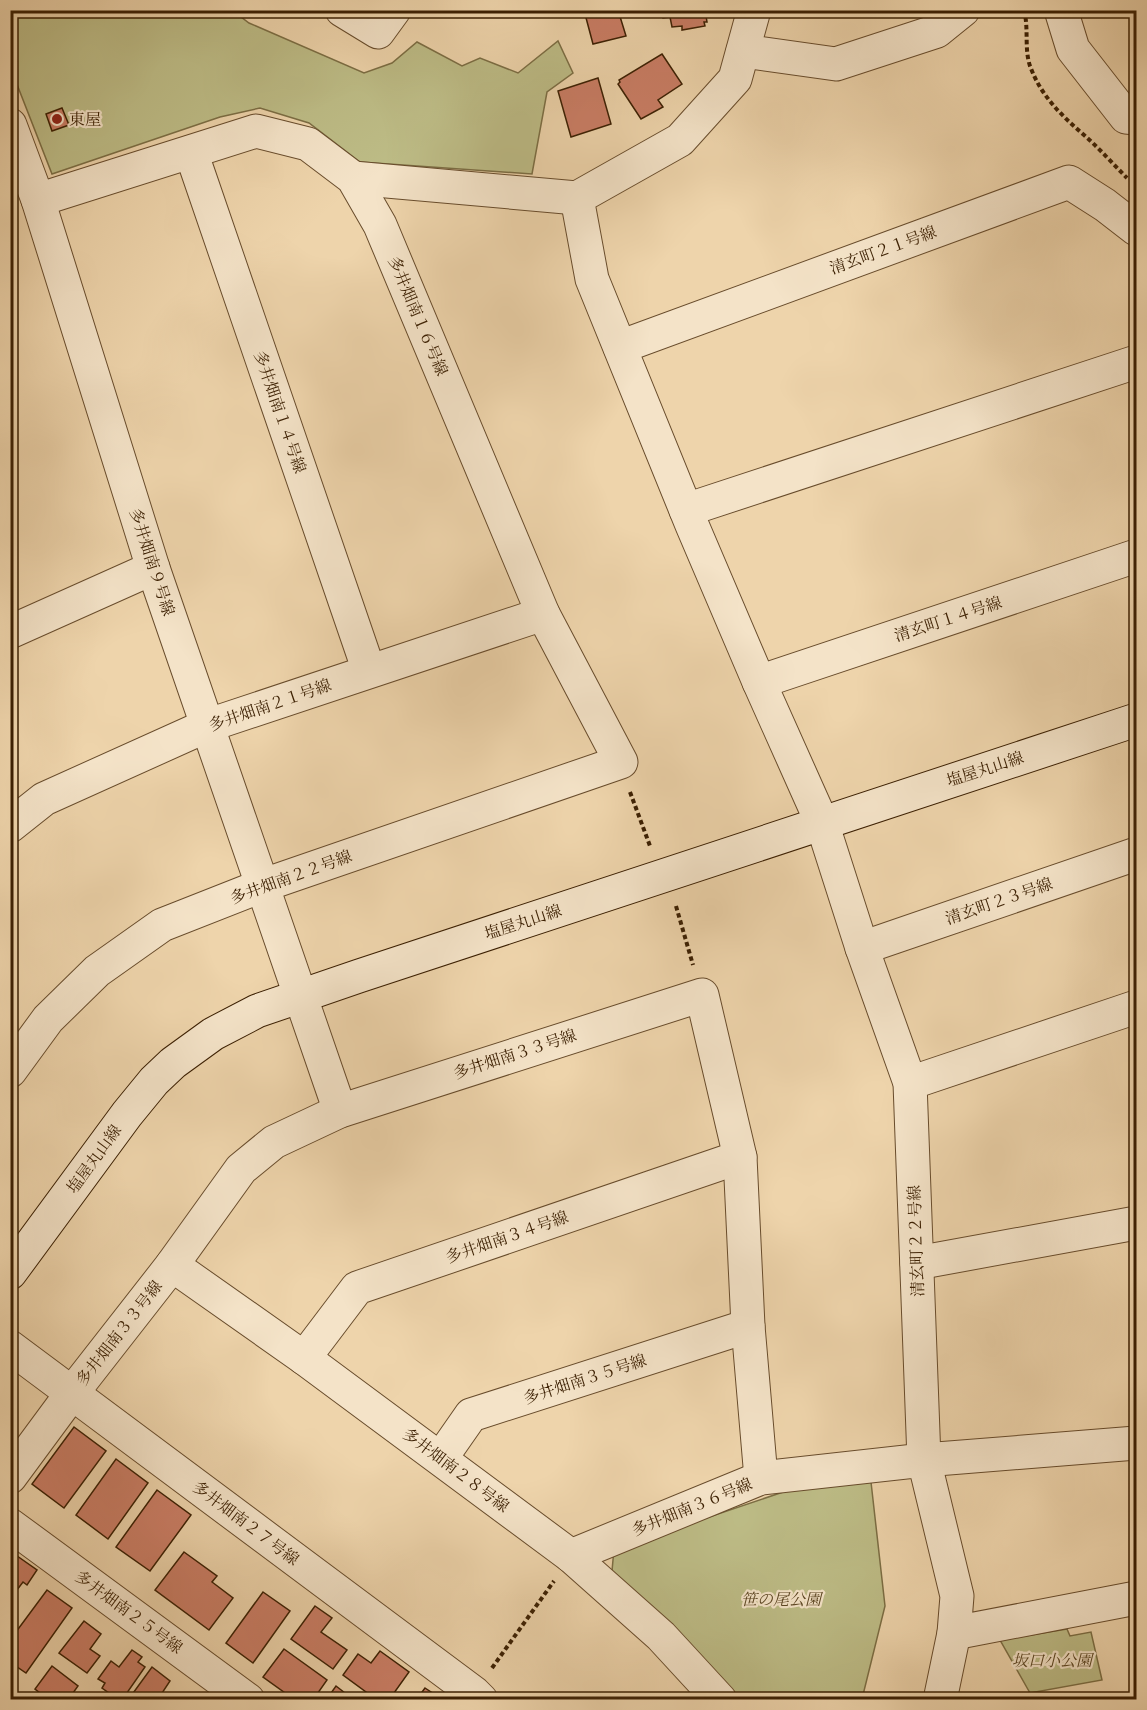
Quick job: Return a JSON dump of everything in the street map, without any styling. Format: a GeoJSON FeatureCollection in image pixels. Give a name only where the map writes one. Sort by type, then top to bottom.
{"type":"FeatureCollection","features":[{"type":"Feature","properties":{"kind":"street"},"geometry":{"type":"LineString","coordinates":[[342,10],[378,32],[394,10]]}},
{"type":"Feature","properties":{"kind":"street"},"geometry":{"type":"LineString","coordinates":[[353,178],[577,198],[680,140],[735,79],[754,10]]}},
{"type":"Feature","properties":{"kind":"street"},"geometry":{"type":"LineString","coordinates":[[743,51],[836,64],[937,31],[963,10]]}},
{"type":"Feature","properties":{"kind":"street"},"geometry":{"type":"LineString","coordinates":[[1061,10],[1073,49],[1126,117],[1137,118]]}},
{"type":"Feature","properties":{"kind":"street","name":"多井畑南９号線"},"geometry":{"type":"LineString","coordinates":[[10,125],[38,200],[153,568],[340,1111]]}},
{"type":"Feature","properties":{"kind":"street","name":"多井畑南１６号線"},"geometry":{"type":"LineString","coordinates":[[38,200],[256,131],[308,144],[353,178],[381,225],[543,614],[620,763]]}},
{"type":"Feature","properties":{"kind":"street","name":"多井畑南１４号線"},"geometry":{"type":"LineString","coordinates":[[191,152],[369,672]]}},
{"type":"Feature","properties":{"kind":"street","name":"清玄町２１号線"},"geometry":{"type":"LineString","coordinates":[[620,347],[1069,182],[1106,205],[1137,229]]}},
{"type":"Feature","properties":{"kind":"street","name":"清玄町２２号線"},"geometry":{"type":"LineString","coordinates":[[577,198],[592,279],[686,510],[822,823],[862,948],[910,1083],[924,1460],[957,1596],[954,1633],[940,1700]]}},
{"type":"Feature","properties":{"kind":"street"},"geometry":{"type":"LineString","coordinates":[[686,510],[1137,362]]}},
{"type":"Feature","properties":{"kind":"street","name":"清玄町１４号線"},"geometry":{"type":"LineString","coordinates":[[759,682],[1137,556]]}},
{"type":"Feature","properties":{"kind":"street"},"geometry":{"type":"LineString","coordinates":[[10,632],[153,568]]}},
{"type":"Feature","properties":{"kind":"street","name":"多井畑南２１号線"},"geometry":{"type":"LineString","coordinates":[[10,826],[45,799],[206,726],[543,614]]}},
{"type":"Feature","properties":{"kind":"street","name":"塩屋丸山線"},"geometry":{"type":"LineString","coordinates":[[10,1273],[154,1081],[213,1034],[257,1011],[1137,720]]}},
{"type":"Feature","properties":{"kind":"street","name":"多井畑南２２号線"},"geometry":{"type":"LineString","coordinates":[[10,1071],[48,1019],[97,971],[162,925],[261,886],[620,763]]}},
{"type":"Feature","properties":{"kind":"street","name":"清玄町２３号線"},"geometry":{"type":"LineString","coordinates":[[862,948],[1137,854]]}},
{"type":"Feature","properties":{"kind":"street"},"geometry":{"type":"LineString","coordinates":[[702,994],[740,1157],[748,1326],[761,1479]]}},
{"type":"Feature","properties":{"kind":"street","name":"多井畑南３３号線"},"geometry":{"type":"LineString","coordinates":[[10,1477],[172,1265],[241,1168],[274,1142],[340,1111],[702,994]]}},
{"type":"Feature","properties":{"kind":"street"},"geometry":{"type":"LineString","coordinates":[[910,1083],[1137,1007]]}},
{"type":"Feature","properties":{"kind":"street","name":"多井畑南３４号線"},"geometry":{"type":"LineString","coordinates":[[304,1358],[357,1288],[740,1157]]}},
{"type":"Feature","properties":{"kind":"street"},"geometry":{"type":"LineString","coordinates":[[917,1263],[1137,1223]]}},
{"type":"Feature","properties":{"kind":"street","name":"多井畑南２８号線"},"geometry":{"type":"LineString","coordinates":[[172,1265],[304,1358],[572,1556],[661,1636],[720,1700]]}},
{"type":"Feature","properties":{"kind":"street","name":"多井畑南３５号線"},"geometry":{"type":"LineString","coordinates":[[441,1458],[471,1415],[748,1326]]}},
{"type":"Feature","properties":{"kind":"street","name":"多井畑南２７号線"},"geometry":{"type":"LineString","coordinates":[[10,1347],[478,1696]]}},
{"type":"Feature","properties":{"kind":"street"},"geometry":{"type":"LineString","coordinates":[[924,1460],[1137,1443]]}},
{"type":"Feature","properties":{"kind":"street","name":"多井畑南３６号線"},"geometry":{"type":"LineString","coordinates":[[572,1556],[761,1479],[924,1460]]}},
{"type":"Feature","properties":{"kind":"street","name":"多井畑南２５号線"},"geometry":{"type":"LineString","coordinates":[[10,1525],[248,1700]]}},
{"type":"Feature","properties":{"kind":"street"},"geometry":{"type":"LineString","coordinates":[[954,1633],[1137,1598]]}},
{"type":"Feature","properties":{"kind":"path"},"geometry":{"type":"LineString","coordinates":[[1024,10],[1029,63],[1038,85],[1068,123],[1084,135],[1130,181]]}},
{"type":"Feature","properties":{"kind":"path"},"geometry":{"type":"LineString","coordinates":[[620,763],[650,846]]}},
{"type":"Feature","properties":{"kind":"path"},"geometry":{"type":"LineString","coordinates":[[675,903],[702,994]]}},
{"type":"Feature","properties":{"kind":"path"},"geometry":{"type":"LineString","coordinates":[[478,1696],[572,1556]]}},
{"type":"Feature","properties":{"kind":"green space"},"geometry":{"type":"Polygon","coordinates":[[[232,10],[249,23],[364,73],[392,63],[417,42],[462,66],[480,58],[518,73],[558,41],[573,73],[547,92],[532,174],[360,162],[309,123],[260,108],[220,117],[52,174],[11,69],[11,11],[232,10]]]}},
{"type":"Feature","properties":{"kind":"green space","name":"笹の尾公園"},"geometry":{"type":"Polygon","coordinates":[[[871,1482],[885,1606],[862,1699],[733,1699],[612,1571],[614,1549],[801,1486],[871,1482]]]}},
{"type":"Feature","properties":{"kind":"green space","name":"坂口小公園"},"geometry":{"type":"Polygon","coordinates":[[[1067,1629],[1070,1636],[1091,1632],[1102,1680],[1030,1693],[1000,1640],[1067,1629]]]}},
{"type":"Feature","properties":{"kind":"building"},"geometry":{"type":"Polygon","coordinates":[[[575,10],[618,10],[626,36],[593,44],[585,14],[577,16],[575,10]]]}},
{"type":"Feature","properties":{"kind":"building"},"geometry":{"type":"Polygon","coordinates":[[[661,10],[705,10],[707,22],[704,22],[705,26],[682,30],[682,26],[672,27],[670,17],[663,18],[661,10]]]}},
{"type":"Feature","properties":{"kind":"building"},"geometry":{"type":"Polygon","coordinates":[[[662,54],[682,84],[658,100],[663,107],[641,119],[618,84],[619,80],[662,54]]]}},
{"type":"Feature","properties":{"kind":"building"},"geometry":{"type":"Polygon","coordinates":[[[598,78],[611,124],[571,137],[558,91],[598,78]]]}},
{"type":"Feature","properties":{"kind":"building","name":"東屋"},"geometry":{"type":"Polygon","coordinates":[[[62,108],[69,125],[52,131],[46,114],[62,108]]]}},
{"type":"Feature","properties":{"kind":"building"},"geometry":{"type":"Polygon","coordinates":[[[74,1427],[106,1451],[64,1508],[32,1484],[74,1427]]]}},
{"type":"Feature","properties":{"kind":"building"},"geometry":{"type":"Polygon","coordinates":[[[116,1459],[148,1483],[108,1539],[76,1515],[116,1459]]]}},
{"type":"Feature","properties":{"kind":"building"},"geometry":{"type":"Polygon","coordinates":[[[157,1490],[191,1515],[150,1571],[116,1547],[157,1490]]]}},
{"type":"Feature","properties":{"kind":"building"},"geometry":{"type":"Polygon","coordinates":[[[10,1551],[37,1570],[27,1585],[23,1582],[10,1599],[10,1551]]]}},
{"type":"Feature","properties":{"kind":"building"},"geometry":{"type":"Polygon","coordinates":[[[184,1552],[217,1576],[212,1582],[233,1598],[209,1630],[155,1590],[184,1552]]]}},
{"type":"Feature","properties":{"kind":"building"},"geometry":{"type":"Polygon","coordinates":[[[47,1590],[72,1608],[26,1673],[10,1662],[10,1640],[47,1590]]]}},
{"type":"Feature","properties":{"kind":"building"},"geometry":{"type":"Polygon","coordinates":[[[263,1592],[290,1611],[253,1663],[226,1643],[263,1592]]]}},
{"type":"Feature","properties":{"kind":"building"},"geometry":{"type":"Polygon","coordinates":[[[315,1606],[332,1618],[321,1632],[347,1650],[333,1669],[291,1639],[315,1606]]]}},
{"type":"Feature","properties":{"kind":"building"},"geometry":{"type":"Polygon","coordinates":[[[84,1621],[101,1634],[90,1649],[100,1656],[87,1673],[59,1653],[84,1621]]]}},
{"type":"Feature","properties":{"kind":"building"},"geometry":{"type":"Polygon","coordinates":[[[284,1649],[327,1680],[313,1700],[295,1700],[263,1677],[284,1649]]]}},
{"type":"Feature","properties":{"kind":"building"},"geometry":{"type":"Polygon","coordinates":[[[132,1650],[142,1657],[138,1662],[145,1667],[122,1700],[119,1700],[102,1688],[105,1683],[98,1679],[111,1661],[119,1667],[132,1650]]]}},
{"type":"Feature","properties":{"kind":"building"},"geometry":{"type":"Polygon","coordinates":[[[380,1651],[409,1672],[389,1700],[377,1700],[343,1675],[358,1654],[371,1663],[380,1651]]]}},
{"type":"Feature","properties":{"kind":"building"},"geometry":{"type":"Polygon","coordinates":[[[52,1666],[78,1686],[68,1700],[49,1700],[35,1689],[52,1666]]]}},
{"type":"Feature","properties":{"kind":"building"},"geometry":{"type":"Polygon","coordinates":[[[152,1667],[170,1681],[162,1693],[168,1697],[166,1700],[128,1700],[152,1667]]]}},
{"type":"Feature","properties":{"kind":"building"},"geometry":{"type":"Polygon","coordinates":[[[336,1686],[354,1700],[326,1700],[336,1686]]]}},
{"type":"Feature","properties":{"kind":"building"},"geometry":{"type":"Polygon","coordinates":[[[425,1688],[434,1694],[430,1700],[416,1700],[425,1688]]]}},
{"type":"Feature","properties":{"kind":"place","name":"東屋"},"geometry":{"type":"Point","coordinates":[57,119]}}]}
